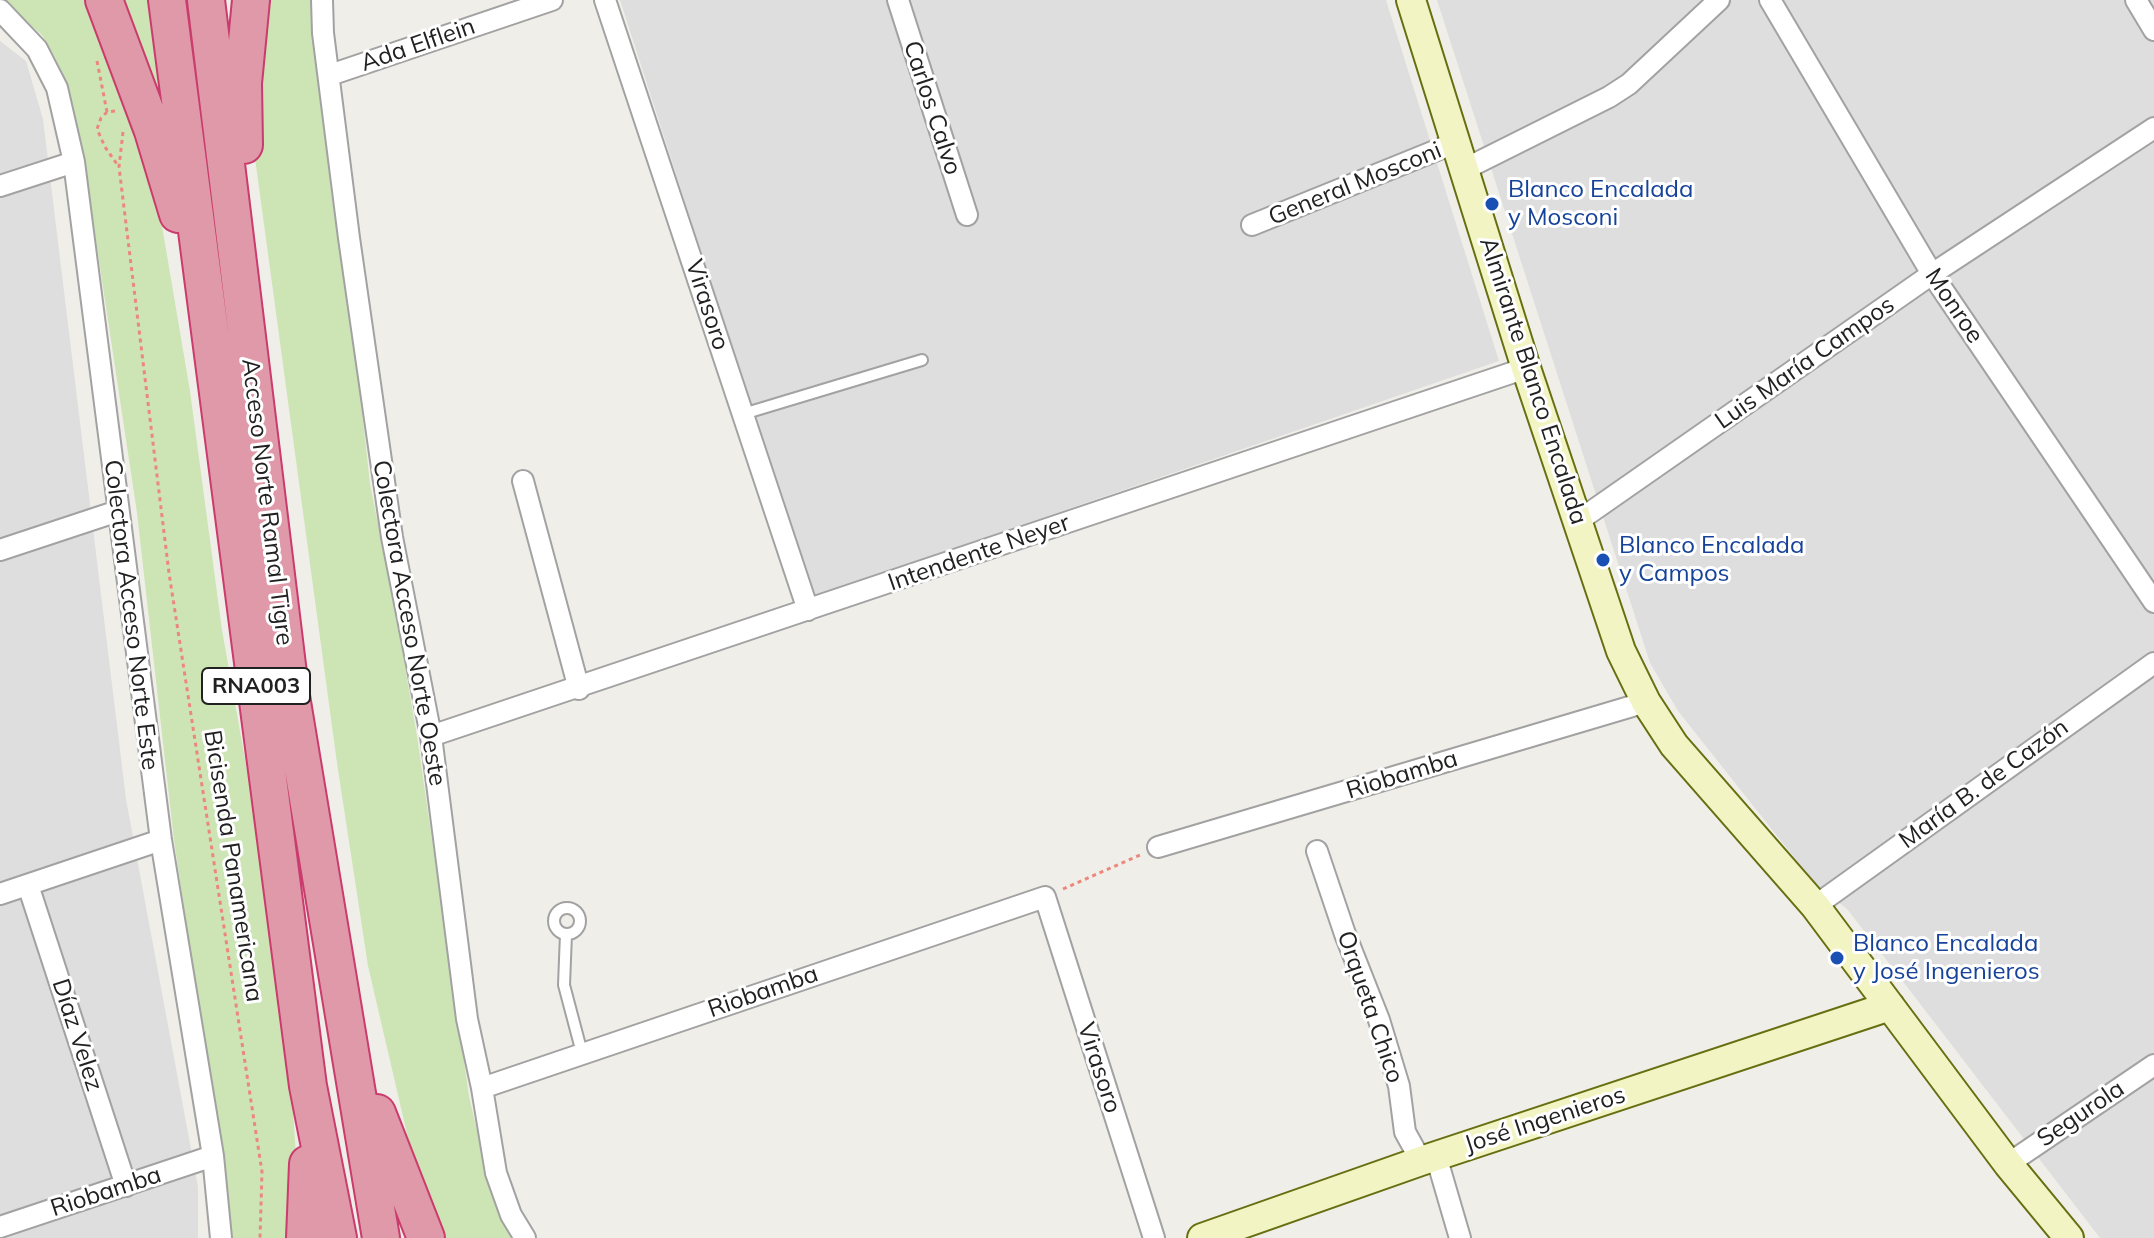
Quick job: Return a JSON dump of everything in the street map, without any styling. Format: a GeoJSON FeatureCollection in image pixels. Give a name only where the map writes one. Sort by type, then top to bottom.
{"type":"FeatureCollection","features":[{"type":"Feature","properties":{"kind":"highway"},"geometry":{"type":"LineString","coordinates":[[104,0],[153,131],[169,190],[203,285]]}},
{"type":"Feature","properties":{"kind":"highway","name":"Acceso Norte Ramal Tigre"},"geometry":{"type":"LineString","coordinates":[[167,0],[308,1086],[338,1238]]}},
{"type":"Feature","properties":{"kind":"highway","name":"Acceso Norte Ramal Tigre"},"geometry":{"type":"LineString","coordinates":[[206,0],[290,690],[381,1238]]}},
{"type":"Feature","properties":{"kind":"highway"},"geometry":{"type":"LineString","coordinates":[[248,350],[243,83],[251,0]]}},
{"type":"Feature","properties":{"kind":"highway"},"geometry":{"type":"LineString","coordinates":[[341,1003],[386,1142],[426,1238]]}},
{"type":"Feature","properties":{"kind":"highway"},"geometry":{"type":"LineString","coordinates":[[305,1238],[308,1086]]}},
{"type":"Feature","properties":{"kind":"street","name":"Colectora Acceso Norte Oeste"},"geometry":{"type":"LineString","coordinates":[[322,0],[323,33],[349,238],[392,537],[431,736],[467,1019],[496,1173],[511,1215],[525,1238]]}},
{"type":"Feature","properties":{"kind":"street","name":"Ada Elflein"},"geometry":{"type":"LineString","coordinates":[[330,75],[552,0]]}},
{"type":"Feature","properties":{"kind":"street","name":"Virasoro"},"geometry":{"type":"LineString","coordinates":[[605,0],[808,610]]}},
{"type":"Feature","properties":{"kind":"street","name":"Carlos Calvo"},"geometry":{"type":"LineString","coordinates":[[898,0],[967,215]]}},
{"type":"Feature","properties":{"kind":"street","name":"Almirante Blanco Encalada"},"geometry":{"type":"LineString","coordinates":[[1411,0],[1526,368],[1621,651],[1646,702],[1674,745],[1815,906],[2008,1164],[2069,1238]]}},
{"type":"Feature","properties":{"kind":"street"},"geometry":{"type":"LineString","coordinates":[[1465,169],[1629,84],[1719,0]]}},
{"type":"Feature","properties":{"kind":"street","name":"Monroe"},"geometry":{"type":"LineString","coordinates":[[1770,0],[1932,274],[2154,602]]}},
{"type":"Feature","properties":{"kind":"street"},"geometry":{"type":"LineString","coordinates":[[2136,0],[2154,30]]}},
{"type":"Feature","properties":{"kind":"street","name":"Colectora Acceso Norte Este"},"geometry":{"type":"LineString","coordinates":[[0,10],[37,49],[57,88],[74,162],[161,840],[213,1156],[221,1238]]}},
{"type":"Feature","properties":{"kind":"street","name":"Luis María Campos"},"geometry":{"type":"LineString","coordinates":[[1578,521],[1932,274],[2154,128]]}},
{"type":"Feature","properties":{"kind":"street","name":"General Mosconi"},"geometry":{"type":"LineString","coordinates":[[1252,225],[1457,142]]}},
{"type":"Feature","properties":{"kind":"street"},"geometry":{"type":"LineString","coordinates":[[0,186],[74,162]]}},
{"type":"Feature","properties":{"kind":"street","name":"Intendente Neyer"},"geometry":{"type":"LineString","coordinates":[[431,736],[579,689],[1526,368]]}},
{"type":"Feature","properties":{"kind":"street"},"geometry":{"type":"LineString","coordinates":[[523,481],[579,689]]}},
{"type":"Feature","properties":{"kind":"street"},"geometry":{"type":"LineString","coordinates":[[0,550],[118,511]]}},
{"type":"Feature","properties":{"kind":"street","name":"María B. de Cazón"},"geometry":{"type":"LineString","coordinates":[[1815,906],[2154,663]]}},
{"type":"Feature","properties":{"kind":"street","name":"Riobamba"},"geometry":{"type":"LineString","coordinates":[[1158,847],[1646,702]]}},
{"type":"Feature","properties":{"kind":"street"},"geometry":{"type":"LineString","coordinates":[[0,894],[161,840]]}},
{"type":"Feature","properties":{"kind":"street","name":"Orqueta Chico"},"geometry":{"type":"LineString","coordinates":[[1317,851],[1383,1034],[1399,1086],[1405,1132],[1428,1159],[1460,1238]]}},
{"type":"Feature","properties":{"kind":"street","name":"Díaz Velez"},"geometry":{"type":"LineString","coordinates":[[28,885],[126,1186]]}},
{"type":"Feature","properties":{"kind":"street","name":"Virasoro"},"geometry":{"type":"LineString","coordinates":[[1045,897],[1154,1238]]}},
{"type":"Feature","properties":{"kind":"street","name":"Riobamba"},"geometry":{"type":"LineString","coordinates":[[482,1088],[1045,897]]}},
{"type":"Feature","properties":{"kind":"street","name":"José Ingenieros"},"geometry":{"type":"LineString","coordinates":[[1202,1238],[1428,1159],[1890,1006]]}},
{"type":"Feature","properties":{"kind":"street","name":"Segurola"},"geometry":{"type":"LineString","coordinates":[[2008,1164],[2154,1065]]}},
{"type":"Feature","properties":{"kind":"street","name":"Riobamba"},"geometry":{"type":"LineString","coordinates":[[0,1227],[213,1156]]}},
{"type":"Feature","properties":{"kind":"lane"},"geometry":{"type":"LineString","coordinates":[[743,414],[922,360]]}},
{"type":"Feature","properties":{"kind":"lane"},"geometry":{"type":"LineString","coordinates":[[566,934],[564,985],[582,1053]]}},
{"type":"Feature","properties":{"kind":"path","name":"Bicisenda Panamericana"},"geometry":{"type":"LineString","coordinates":[[117,111],[107,112],[97,129],[119,167]]}},
{"type":"Feature","properties":{"kind":"path","name":"Bicisenda Panamericana"},"geometry":{"type":"LineString","coordinates":[[124,128],[119,167],[169,573],[262,1172],[260,1238]]}},
{"type":"Feature","properties":{"kind":"path"},"geometry":{"type":"LineString","coordinates":[[1045,897],[1158,847]]}},
{"type":"Feature","properties":{"kind":"shaded area"},"geometry":{"type":"Polygon","coordinates":[[[620,0],[1386,0],[1499,361],[812,597],[620,0]]]}},
{"type":"Feature","properties":{"kind":"shaded area"},"geometry":{"type":"Polygon","coordinates":[[[1437,0],[2154,0],[2154,1238],[2100,1238],[1848,910],[1812,880],[1678,711],[1650,663],[1437,0]]]}},
{"type":"Feature","properties":{"kind":"shaded area"},"geometry":{"type":"Polygon","coordinates":[[[0,41],[26,61],[43,119],[126,799],[198,1187],[198,1238],[0,1238],[0,41]]]}},
{"type":"Feature","properties":{"kind":"green space"},"geometry":{"type":"Polygon","coordinates":[[[0,0],[92,0],[142,142],[160,214],[190,391],[222,630],[261,849],[291,1082],[296,1155],[295,1238],[227,1238],[208,1069],[174,840],[137,513],[84,161],[68,85],[54,55],[42,35],[0,0]]]}},
{"type":"Feature","properties":{"kind":"green space"},"geometry":{"type":"Polygon","coordinates":[[[115,0],[151,0],[166,121],[115,0]]]}},
{"type":"Feature","properties":{"kind":"green space"},"geometry":{"type":"Polygon","coordinates":[[[263,0],[315,0],[315,38],[331,192],[356,356],[370,484],[417,736],[469,1096],[488,1179],[514,1238],[439,1238],[411,1151],[368,966],[337,763],[255,158],[263,0]]]}},
{"type":"Feature","properties":{"kind":"place","name":"Blanco Encalada y Mosconi"},"geometry":{"type":"Point","coordinates":[1492,204]}},
{"type":"Feature","properties":{"kind":"place","name":"Blanco Encalada y Campos"},"geometry":{"type":"Point","coordinates":[1603,560]}},
{"type":"Feature","properties":{"kind":"place","name":"Blanco Encalada y José Ingenieros"},"geometry":{"type":"Point","coordinates":[1837,958]}}]}
